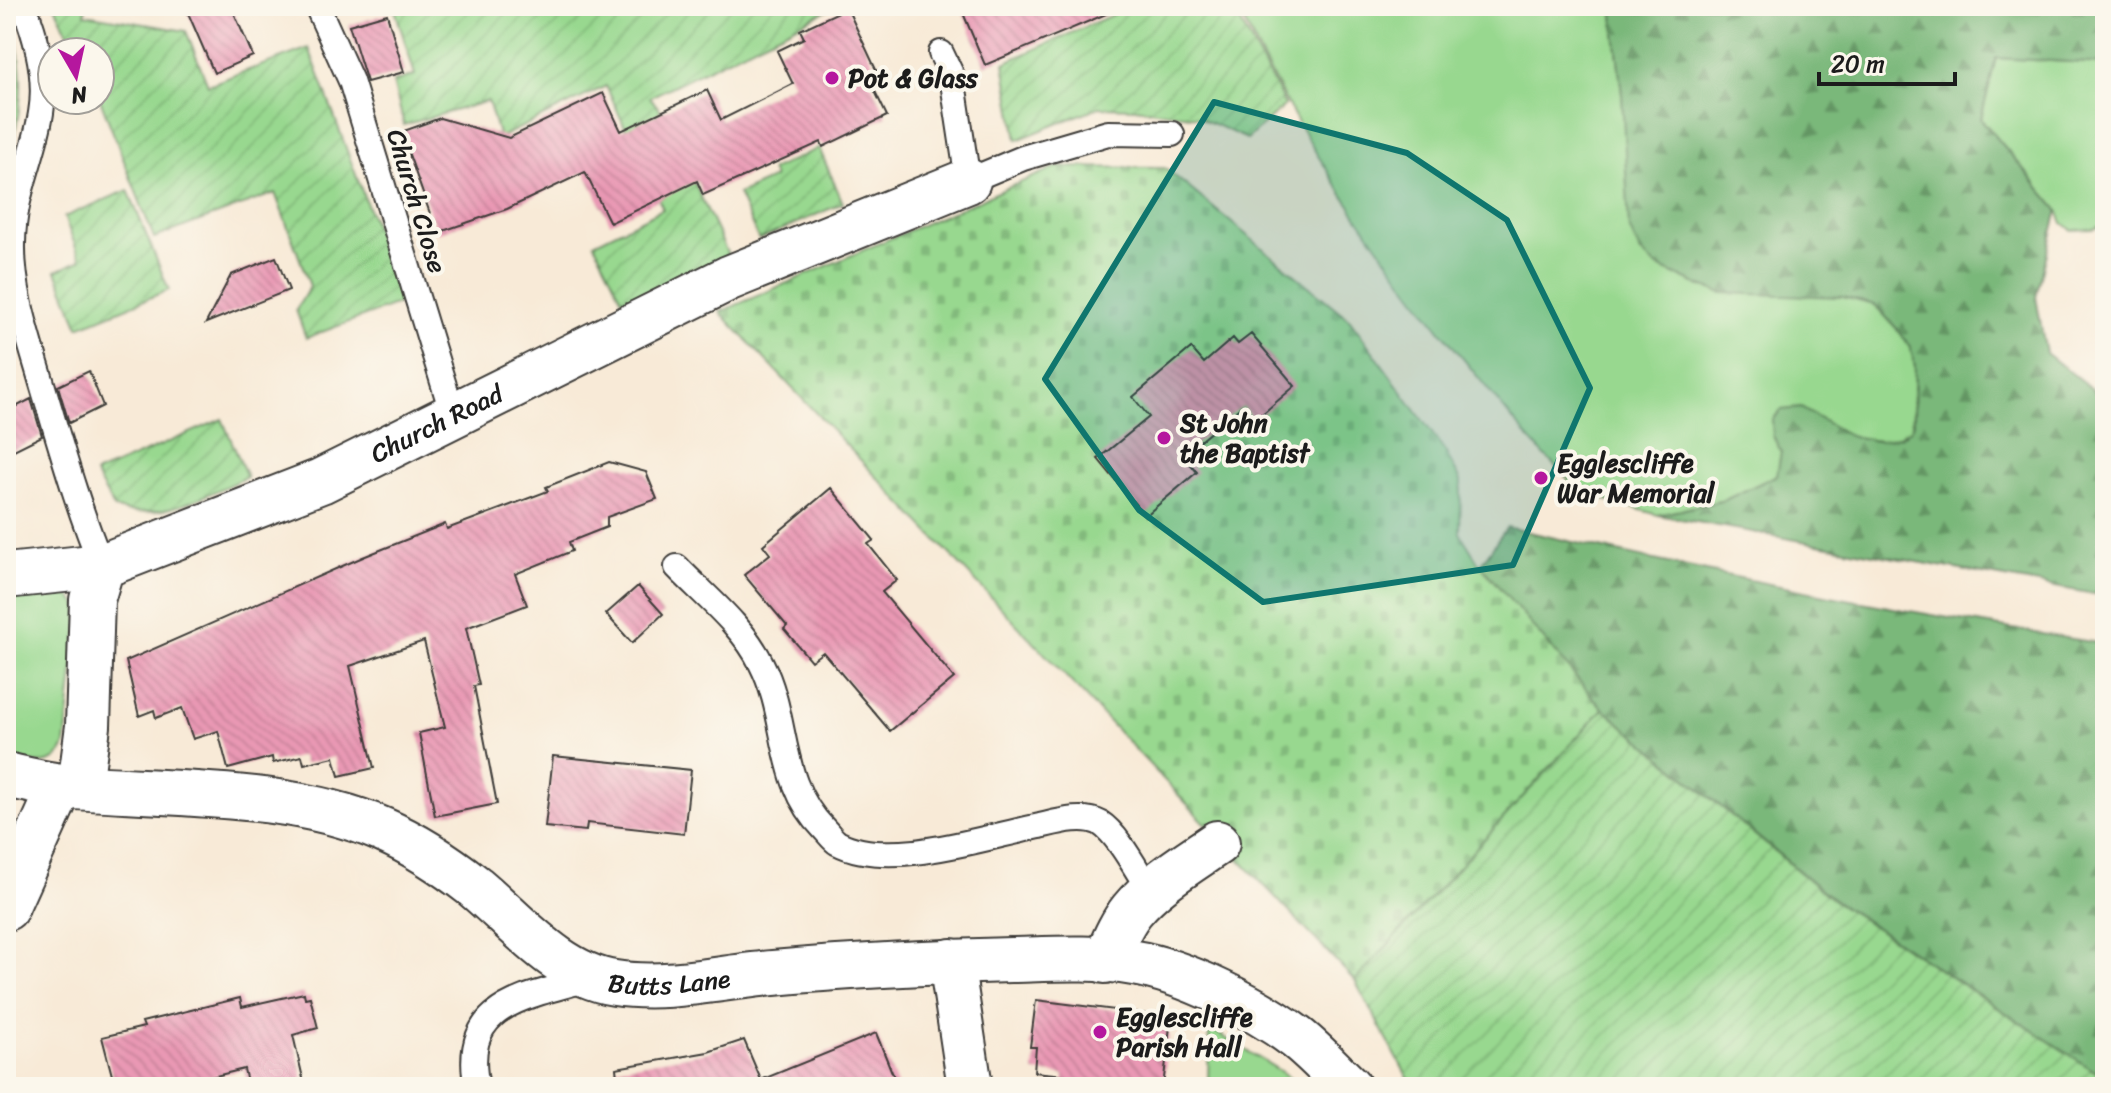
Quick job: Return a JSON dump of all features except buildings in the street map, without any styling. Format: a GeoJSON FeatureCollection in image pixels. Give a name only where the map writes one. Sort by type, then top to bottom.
{"type":"FeatureCollection","features":[{"type":"Feature","properties":{"kind":"street","name":"Church Road"},"geometry":{"type":"LineString","coordinates":[[6,576],[102,566],[321,481],[729,278],[968,181]]}},
{"type":"Feature","properties":{"kind":"street"},"geometry":{"type":"LineString","coordinates":[[6,908],[70,786],[88,726],[92,600],[102,566]]}},
{"type":"Feature","properties":{"kind":"street","name":"Butts Lane"},"geometry":{"type":"LineString","coordinates":[[6,775],[70,786],[237,797],[320,810],[382,829],[442,863],[473,885],[560,960],[590,978],[618,984],[677,984],[771,973],[951,961],[1070,958],[1135,963],[1188,979],[1239,1003],[1297,1038],[1349,1087]]}},
{"type":"Feature","properties":{"kind":"street"},"geometry":{"type":"LineString","coordinates":[[1105,961],[1117,932],[1150,891],[1217,843]]}},
{"type":"Feature","properties":{"kind":"street"},"geometry":{"type":"LineString","coordinates":[[951,961],[970,1087]]}},
{"type":"Feature","properties":{"kind":"lane"},"geometry":{"type":"LineString","coordinates":[[24,6],[37,49],[42,95],[41,114],[14,218],[12,247],[17,288],[81,514],[102,566]]}},
{"type":"Feature","properties":{"kind":"lane","name":"Church Close"},"geometry":{"type":"LineString","coordinates":[[317,6],[351,81],[453,415]]}},
{"type":"Feature","properties":{"kind":"lane"},"geometry":{"type":"LineString","coordinates":[[941,53],[952,76],[968,181],[1023,158],[1108,133],[1172,134]]}},
{"type":"Feature","properties":{"kind":"lane"},"geometry":{"type":"LineString","coordinates":[[677,567],[739,631],[761,662],[775,703],[791,778],[812,817],[837,842],[870,853],[912,853],[1071,819],[1099,823],[1118,842],[1150,891]]}},
{"type":"Feature","properties":{"kind":"lane"},"geometry":{"type":"LineString","coordinates":[[470,1081],[484,1022],[501,1007],[590,978]]}},
{"type":"Feature","properties":{"kind":"highlighted area"},"geometry":{"type":"Polygon","coordinates":[[[1214,102],[1407,153],[1507,220],[1590,388],[1513,565],[1263,602],[1139,510],[1045,379],[1214,102]]]}},
{"type":"Feature","properties":{"kind":"green space"},"geometry":{"type":"Polygon","coordinates":[[[55,6],[86,6],[85,14],[186,31],[208,85],[309,48],[403,302],[306,338],[296,310],[310,286],[275,193],[154,238],[107,116],[116,116],[116,36],[69,36],[55,6]]]}},
{"type":"Feature","properties":{"kind":"green space"},"geometry":{"type":"Polygon","coordinates":[[[394,6],[836,6],[650,97],[661,111],[730,259],[627,309],[594,243],[663,209],[606,86],[499,138],[488,101],[404,125],[393,82],[415,75],[394,6]]]}},
{"type":"Feature","properties":{"kind":"green space"},"geometry":{"type":"Polygon","coordinates":[[[1132,6],[1232,6],[1285,105],[1247,139],[1198,117],[1135,108],[1099,107],[1017,140],[1004,63],[1132,6]]]}},
{"type":"Feature","properties":{"kind":"green space"},"geometry":{"type":"Polygon","coordinates":[[[1237,6],[1612,6],[1640,252],[1656,266],[1701,286],[1843,297],[1875,305],[1910,347],[1915,366],[1912,428],[1884,440],[1869,440],[1841,431],[1801,408],[1773,436],[1781,452],[1778,475],[1725,500],[1658,515],[1561,487],[1569,480],[1526,435],[1429,315],[1338,188],[1284,99],[1237,6]]]}},
{"type":"Feature","properties":{"kind":"green space"},"geometry":{"type":"Polygon","coordinates":[[[1612,6],[2105,6],[2105,64],[1996,58],[1981,119],[2058,210],[2036,297],[2046,353],[2105,399],[2105,596],[1658,515],[1725,500],[1777,475],[1781,452],[1773,436],[1772,420],[1781,410],[1801,408],[1848,435],[1876,441],[1903,436],[1912,428],[1914,420],[1915,366],[1910,347],[1875,305],[1843,297],[1722,293],[1656,266],[1640,252],[1629,228],[1622,95],[1612,6]]]}},
{"type":"Feature","properties":{"kind":"green space"},"geometry":{"type":"Polygon","coordinates":[[[6,8],[18,50],[21,88],[20,107],[6,168],[6,8]]]}},
{"type":"Feature","properties":{"kind":"green space"},"geometry":{"type":"Polygon","coordinates":[[[1995,58],[2105,64],[2105,224],[2093,229],[2072,230],[2063,223],[2058,210],[1981,119],[1995,58]]]}},
{"type":"Feature","properties":{"kind":"green space"},"geometry":{"type":"Polygon","coordinates":[[[819,148],[843,203],[759,240],[738,194],[774,178],[771,170],[819,148]]]}},
{"type":"Feature","properties":{"kind":"green space"},"geometry":{"type":"Polygon","coordinates":[[[1056,167],[1165,168],[1350,320],[1445,451],[1461,481],[1460,533],[1480,565],[1603,709],[1355,981],[720,312],[1056,167]]]}},
{"type":"Feature","properties":{"kind":"green space"},"geometry":{"type":"Polygon","coordinates":[[[128,190],[169,290],[79,327],[56,271],[81,260],[64,217],[128,190]]]}},
{"type":"Feature","properties":{"kind":"green space"},"geometry":{"type":"Polygon","coordinates":[[[222,419],[247,477],[165,510],[131,512],[114,508],[95,474],[222,419]]]}},
{"type":"Feature","properties":{"kind":"green space"},"geometry":{"type":"Polygon","coordinates":[[[1507,527],[1805,591],[2105,644],[2105,1078],[1833,899],[1603,709],[1480,565],[1507,527]]]}},
{"type":"Feature","properties":{"kind":"green space"},"geometry":{"type":"Polygon","coordinates":[[[64,589],[80,608],[65,745],[55,759],[48,762],[6,759],[6,593],[64,589]]]}},
{"type":"Feature","properties":{"kind":"green space"},"geometry":{"type":"Polygon","coordinates":[[[1603,709],[1833,900],[2105,1078],[2105,1087],[1413,1087],[1355,981],[1603,709]]]}},
{"type":"Feature","properties":{"kind":"green space"},"geometry":{"type":"Polygon","coordinates":[[[1209,1028],[1277,1069],[1303,1087],[1208,1087],[1209,1028]]]}},
{"type":"Feature","properties":{"kind":"place","name":"Pot & Glass"},"geometry":{"type":"Point","coordinates":[832,78]}},
{"type":"Feature","properties":{"kind":"place","name":"St John the Baptist"},"geometry":{"type":"Point","coordinates":[1164,438]}},
{"type":"Feature","properties":{"kind":"place","name":"Egglescliffe War Memorial"},"geometry":{"type":"Point","coordinates":[1541,478]}},
{"type":"Feature","properties":{"kind":"place","name":"Egglescliffe Parish Hall"},"geometry":{"type":"Point","coordinates":[1100,1032]}}]}
